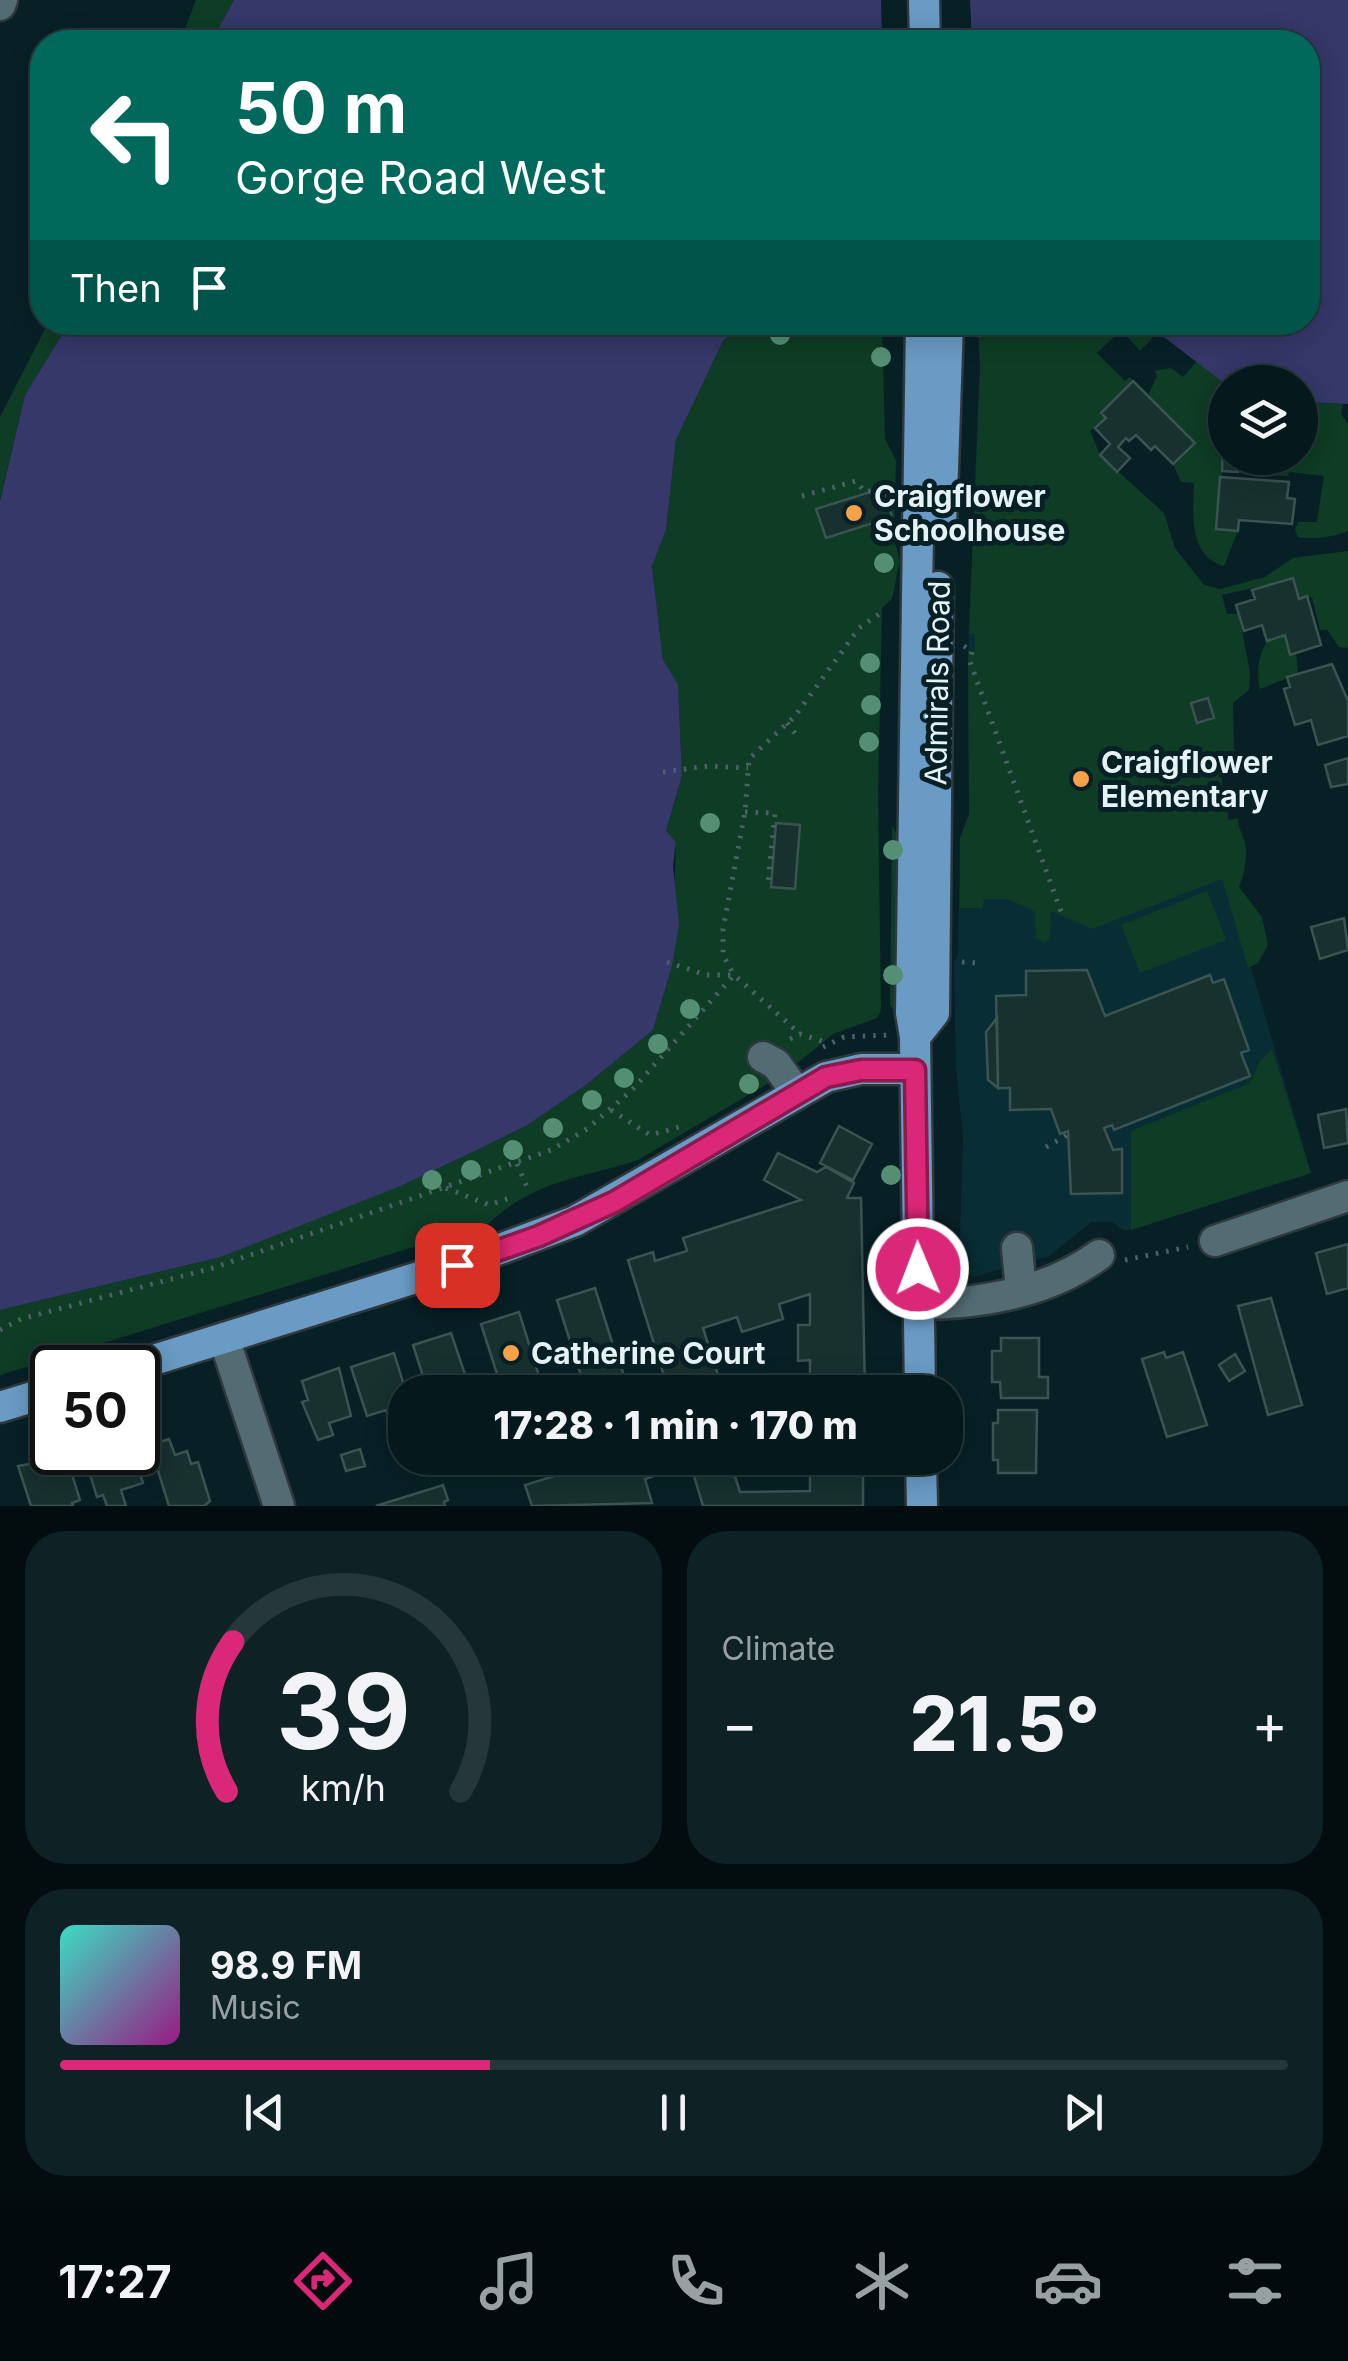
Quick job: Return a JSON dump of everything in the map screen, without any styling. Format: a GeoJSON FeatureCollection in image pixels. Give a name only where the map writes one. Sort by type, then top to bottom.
{"type":"FeatureCollection","features":[{"type":"Feature","properties":{"kind":"main road"},"geometry":{"type":"LineString","coordinates":[[924,0],[925,30]]}},
{"type":"Feature","properties":{"kind":"main road","name":"Admirals Road"},"geometry":{"type":"LineString","coordinates":[[920,1375],[915,1037],[911,1013],[922,335]]}},
{"type":"Feature","properties":{"kind":"main road","name":"Admirals Road"},"geometry":{"type":"LineString","coordinates":[[915,1037],[934,1013],[936,646],[948,335]]}},
{"type":"Feature","properties":{"kind":"main road"},"geometry":{"type":"LineString","coordinates":[[160,1350],[224,1338],[539,1236],[614,1202],[678,1143],[792,1086],[861,1070],[915,1070]]}},
{"type":"Feature","properties":{"kind":"main road"},"geometry":{"type":"LineString","coordinates":[[0,1407],[30,1398]]}},
{"type":"Feature","properties":{"kind":"main road"},"geometry":{"type":"LineString","coordinates":[[921,1475],[922,1506]]}},
{"type":"Feature","properties":{"kind":"street"},"geometry":{"type":"LineString","coordinates":[[764,1056],[776,1064],[792,1086]]}},
{"type":"Feature","properties":{"kind":"street"},"geometry":{"type":"LineString","coordinates":[[1215,1240],[1348,1196]]}},
{"type":"Feature","properties":{"kind":"street"},"geometry":{"type":"LineString","coordinates":[[1018,1248],[1021,1290]]}},
{"type":"Feature","properties":{"kind":"street"},"geometry":{"type":"LineString","coordinates":[[918,1304],[973,1304],[1073,1274],[1099,1256]]}},
{"type":"Feature","properties":{"kind":"street"},"geometry":{"type":"LineString","coordinates":[[224,1338],[279,1506]]}},
{"type":"Feature","properties":{"kind":"path"},"geometry":{"type":"LineString","coordinates":[[802,496],[856,481],[865,492],[901,485]]}},
{"type":"Feature","properties":{"kind":"path"},"geometry":{"type":"LineString","coordinates":[[800,1034],[734,976],[722,956],[723,930],[745,812],[749,759],[786,724],[859,628],[882,612]]}},
{"type":"Feature","properties":{"kind":"path"},"geometry":{"type":"LineString","coordinates":[[964,646],[972,651],[970,662],[1063,917]]}},
{"type":"Feature","properties":{"kind":"path"},"geometry":{"type":"LineString","coordinates":[[786,724],[798,737]]}},
{"type":"Feature","properties":{"kind":"path"},"geometry":{"type":"LineString","coordinates":[[663,772],[708,766],[748,768]]}},
{"type":"Feature","properties":{"kind":"path"},"geometry":{"type":"LineString","coordinates":[[745,812],[775,814],[768,884]]}},
{"type":"Feature","properties":{"kind":"path"},"geometry":{"type":"LineString","coordinates":[[667,962],[706,975],[734,976]]}},
{"type":"Feature","properties":{"kind":"path"},"geometry":{"type":"LineString","coordinates":[[954,962],[978,963]]}},
{"type":"Feature","properties":{"kind":"path"},"geometry":{"type":"LineString","coordinates":[[0,1330],[20,1319],[229,1263],[517,1164],[563,1144],[610,1110],[669,1052],[734,976]]}},
{"type":"Feature","properties":{"kind":"path"},"geometry":{"type":"LineString","coordinates":[[792,1086],[828,1043],[861,1034],[881,1035]]}},
{"type":"Feature","properties":{"kind":"path"},"geometry":{"type":"LineString","coordinates":[[610,1110],[650,1135],[678,1143]]}},
{"type":"Feature","properties":{"kind":"path"},"geometry":{"type":"LineString","coordinates":[[1046,1147],[1069,1134]]}},
{"type":"Feature","properties":{"kind":"path"},"geometry":{"type":"LineString","coordinates":[[517,1164],[528,1187]]}},
{"type":"Feature","properties":{"kind":"path"},"geometry":{"type":"LineString","coordinates":[[446,1188],[489,1205],[513,1197]]}},
{"type":"Feature","properties":{"kind":"path"},"geometry":{"type":"LineString","coordinates":[[1099,1256],[1132,1261],[1215,1240]]}},
{"type":"Feature","properties":{"kind":"shaded area","name":"Craigflower Elementary"},"geometry":{"type":"Polygon","coordinates":[[[978,335],[985,335],[1090,430],[1105,468],[1311,1173],[1125,1231],[1112,1222],[1092,1222],[1049,1256],[974,1277],[959,1269],[963,1137],[956,1068],[954,962],[958,954],[960,838],[969,814],[968,651],[978,335]]]}},
{"type":"Feature","properties":{"kind":"green space"},"geometry":{"type":"Polygon","coordinates":[[[196,0],[234,0],[218,30],[185,30],[196,0]]]}},
{"type":"Feature","properties":{"kind":"green space"},"geometry":{"type":"Polygon","coordinates":[[[42,335],[62,335],[25,395],[0,500],[0,417],[42,335]]]}},
{"type":"Feature","properties":{"kind":"green space"},"geometry":{"type":"Polygon","coordinates":[[[729,335],[882,335],[885,439],[896,461],[894,540],[900,560],[892,599],[882,608],[878,795],[881,1010],[877,1018],[833,1034],[784,1074],[638,1160],[542,1189],[488,1224],[97,1345],[30,1345],[30,1366],[0,1375],[0,1310],[221,1257],[448,1164],[526,1126],[586,1085],[653,1030],[672,966],[676,842],[666,832],[682,776],[678,685],[663,660],[652,566],[666,530],[676,440],[729,335]]]}},
{"type":"Feature","properties":{"kind":"green space"},"geometry":{"type":"Polygon","coordinates":[[[978,335],[1116,335],[1097,353],[1125,381],[1130,377],[1133,381],[1102,412],[1106,418],[1090,431],[1100,455],[1164,513],[1175,548],[1204,585],[1220,589],[1265,577],[1293,558],[1348,551],[1348,648],[1339,647],[1327,630],[1320,630],[1312,597],[1299,600],[1275,583],[1222,595],[1227,614],[1239,614],[1250,673],[1249,690],[1233,703],[1234,749],[1248,767],[1222,778],[1228,820],[1238,818],[1246,848],[1239,887],[1262,917],[1268,945],[1258,963],[1248,968],[1222,879],[1092,929],[1051,911],[1050,938],[1045,943],[1036,938],[1035,912],[1008,899],[984,899],[983,908],[960,908],[960,838],[969,814],[968,651],[975,650],[975,634],[969,633],[978,335]]]}},
{"type":"Feature","properties":{"kind":"green space"},"geometry":{"type":"Polygon","coordinates":[[[1126,335],[1155,335],[1140,351],[1126,335]]]}},
{"type":"Feature","properties":{"kind":"green space"},"geometry":{"type":"Polygon","coordinates":[[[1197,361],[1208,370],[1208,475],[1222,475],[1216,529],[1238,531],[1224,566],[1212,561],[1198,543],[1194,483],[1181,482],[1173,464],[1194,442],[1148,396],[1157,375],[1154,371],[1171,368],[1183,377],[1197,361]]]}},
{"type":"Feature","properties":{"kind":"green space"},"geometry":{"type":"Polygon","coordinates":[[[1318,403],[1343,404],[1341,414],[1348,424],[1348,531],[1298,537],[1298,522],[1317,522],[1324,476],[1315,475],[1318,403]]]}},
{"type":"Feature","properties":{"kind":"green space"},"geometry":{"type":"Polygon","coordinates":[[[1285,635],[1290,654],[1296,653],[1298,674],[1260,689],[1259,665],[1264,647],[1267,641],[1285,635]]]}},
{"type":"Feature","properties":{"kind":"green space"},"geometry":{"type":"Polygon","coordinates":[[[892,826],[897,834],[894,1011],[890,1005],[892,826]]]}},
{"type":"Feature","properties":{"kind":"green space"},"geometry":{"type":"Polygon","coordinates":[[[1207,891],[1226,940],[1140,973],[1121,925],[1207,891]]]}},
{"type":"Feature","properties":{"kind":"green space"},"geometry":{"type":"Polygon","coordinates":[[[1272,1049],[1311,1173],[1131,1230],[1131,1131],[1250,1083],[1260,1061],[1272,1049]]]}},
{"type":"Feature","properties":{"kind":"water"},"geometry":{"type":"Polygon","coordinates":[[[234,0],[1348,0],[1348,404],[1318,403],[1318,365],[1208,365],[1208,371],[1162,335],[1320,335],[1320,30],[218,30],[234,0]]]}},
{"type":"Feature","properties":{"kind":"water"},"geometry":{"type":"Polygon","coordinates":[[[62,335],[729,335],[676,440],[666,530],[652,566],[663,660],[678,684],[682,776],[666,831],[676,842],[673,866],[679,925],[672,966],[653,1030],[586,1085],[526,1126],[398,1187],[221,1257],[0,1310],[0,501],[25,395],[62,335]]]}},
{"type":"Feature","properties":{"kind":"pier"},"geometry":{"type":"Polygon","coordinates":[[[881,0],[970,0],[971,30],[882,30],[881,0]]]}},
{"type":"Feature","properties":{"kind":"building"},"geometry":{"type":"Polygon","coordinates":[[[1133,381],[1195,443],[1173,464],[1155,446],[1151,450],[1136,435],[1129,441],[1126,438],[1118,447],[1130,458],[1117,472],[1100,455],[1110,444],[1095,428],[1106,418],[1101,413],[1133,381]]]}},
{"type":"Feature","properties":{"kind":"building"},"geometry":{"type":"Polygon","coordinates":[[[1220,477],[1289,482],[1287,498],[1295,499],[1292,524],[1239,520],[1238,531],[1216,529],[1220,477]]]}},
{"type":"Feature","properties":{"kind":"building","name":"Craigflower Schoolhouse"},"geometry":{"type":"Polygon","coordinates":[[[883,488],[892,517],[826,538],[816,509],[883,488]]]}},
{"type":"Feature","properties":{"kind":"building"},"geometry":{"type":"Polygon","coordinates":[[[1293,578],[1299,599],[1307,596],[1321,645],[1290,655],[1285,635],[1267,641],[1262,625],[1244,631],[1236,605],[1255,599],[1252,590],[1293,578]]]}},
{"type":"Feature","properties":{"kind":"building"},"geometry":{"type":"Polygon","coordinates":[[[1332,664],[1348,701],[1348,736],[1318,745],[1311,720],[1295,725],[1284,689],[1290,687],[1287,677],[1332,664]]]}},
{"type":"Feature","properties":{"kind":"building"},"geometry":{"type":"Polygon","coordinates":[[[1208,698],[1214,718],[1197,723],[1191,703],[1208,698]]]}},
{"type":"Feature","properties":{"kind":"building"},"geometry":{"type":"Polygon","coordinates":[[[1348,758],[1348,784],[1331,787],[1325,765],[1348,758]]]}},
{"type":"Feature","properties":{"kind":"building"},"geometry":{"type":"Polygon","coordinates":[[[776,823],[800,825],[795,889],[771,887],[776,823]]]}},
{"type":"Feature","properties":{"kind":"building"},"geometry":{"type":"Polygon","coordinates":[[[1344,918],[1348,950],[1320,959],[1311,927],[1344,918]]]}},
{"type":"Feature","properties":{"kind":"building"},"geometry":{"type":"Polygon","coordinates":[[[1087,970],[1105,1016],[1210,975],[1213,983],[1224,979],[1249,1050],[1241,1053],[1250,1076],[1114,1130],[1112,1125],[1104,1128],[1113,1150],[1122,1149],[1122,1193],[1071,1194],[1068,1131],[1060,1134],[1051,1109],[1010,1110],[1010,1088],[998,1088],[996,996],[1026,995],[1026,971],[1087,970]]]}},
{"type":"Feature","properties":{"kind":"building"},"geometry":{"type":"Polygon","coordinates":[[[997,1018],[998,1088],[988,1080],[986,1032],[997,1018]]]}},
{"type":"Feature","properties":{"kind":"building"},"geometry":{"type":"Polygon","coordinates":[[[1346,1109],[1348,1143],[1324,1148],[1318,1115],[1346,1109]]]}},
{"type":"Feature","properties":{"kind":"building"},"geometry":{"type":"Polygon","coordinates":[[[839,1126],[872,1144],[853,1180],[820,1163],[839,1126]]]}},
{"type":"Feature","properties":{"kind":"building"},"geometry":{"type":"Polygon","coordinates":[[[778,1153],[817,1172],[826,1167],[854,1183],[847,1198],[861,1198],[865,1375],[810,1375],[810,1360],[798,1361],[798,1325],[810,1325],[810,1294],[779,1304],[783,1319],[742,1332],[737,1317],[703,1328],[718,1375],[664,1375],[628,1260],[653,1252],[655,1261],[687,1251],[683,1238],[801,1200],[764,1180],[778,1153]]]}},
{"type":"Feature","properties":{"kind":"building"},"geometry":{"type":"Polygon","coordinates":[[[1348,1244],[1348,1288],[1327,1294],[1316,1253],[1348,1244]]]}},
{"type":"Feature","properties":{"kind":"building","name":"Catherine Court"},"geometry":{"type":"Polygon","coordinates":[[[595,1288],[624,1375],[581,1375],[557,1300],[595,1288]]]}},
{"type":"Feature","properties":{"kind":"building"},"geometry":{"type":"Polygon","coordinates":[[[1271,1298],[1302,1405],[1268,1415],[1238,1306],[1271,1298]]]}},
{"type":"Feature","properties":{"kind":"building","name":"Catherine Court"},"geometry":{"type":"Polygon","coordinates":[[[519,1312],[539,1375],[497,1375],[481,1324],[519,1312]]]}},
{"type":"Feature","properties":{"kind":"building","name":"Catherine Court"},"geometry":{"type":"Polygon","coordinates":[[[451,1333],[465,1375],[423,1375],[413,1345],[451,1333]]]}},
{"type":"Feature","properties":{"kind":"building"},"geometry":{"type":"Polygon","coordinates":[[[1001,1338],[1039,1338],[1039,1377],[1048,1377],[1048,1398],[1001,1398],[1000,1382],[992,1382],[992,1351],[1001,1351],[1001,1338]]]}},
{"type":"Feature","properties":{"kind":"building"},"geometry":{"type":"Polygon","coordinates":[[[1164,1352],[1166,1358],[1183,1352],[1207,1425],[1167,1437],[1142,1359],[1164,1352]]]}},
{"type":"Feature","properties":{"kind":"building"},"geometry":{"type":"Polygon","coordinates":[[[394,1353],[401,1375],[388,1375],[388,1416],[386,1410],[367,1416],[351,1367],[394,1353]]]}},
{"type":"Feature","properties":{"kind":"building"},"geometry":{"type":"Polygon","coordinates":[[[1235,1354],[1245,1371],[1229,1381],[1219,1365],[1235,1354]]]}},
{"type":"Feature","properties":{"kind":"building"},"geometry":{"type":"Polygon","coordinates":[[[339,1368],[351,1416],[329,1423],[333,1435],[318,1440],[302,1402],[308,1400],[302,1381],[339,1368]]]}},
{"type":"Feature","properties":{"kind":"building"},"geometry":{"type":"Polygon","coordinates":[[[998,1410],[1037,1410],[1036,1473],[998,1473],[998,1460],[993,1460],[993,1423],[998,1423],[998,1410]]]}},
{"type":"Feature","properties":{"kind":"building"},"geometry":{"type":"Polygon","coordinates":[[[169,1439],[175,1455],[187,1451],[191,1464],[198,1462],[210,1501],[204,1506],[169,1506],[159,1475],[160,1442],[169,1439]]]}},
{"type":"Feature","properties":{"kind":"building"},"geometry":{"type":"Polygon","coordinates":[[[360,1449],[365,1466],[346,1471],[341,1455],[360,1449]]]}},
{"type":"Feature","properties":{"kind":"building"},"geometry":{"type":"Polygon","coordinates":[[[30,1464],[30,1475],[72,1475],[80,1500],[73,1506],[31,1506],[18,1466],[30,1464]]]}},
{"type":"Feature","properties":{"kind":"building"},"geometry":{"type":"Polygon","coordinates":[[[90,1475],[140,1475],[143,1483],[121,1490],[126,1506],[107,1506],[103,1495],[97,1497],[90,1475]]]}},
{"type":"Feature","properties":{"kind":"building"},"geometry":{"type":"Polygon","coordinates":[[[557,1475],[657,1475],[645,1479],[652,1503],[532,1506],[525,1485],[557,1475]]]}},
{"type":"Feature","properties":{"kind":"building"},"geometry":{"type":"Polygon","coordinates":[[[694,1475],[734,1475],[740,1492],[810,1491],[810,1475],[863,1475],[863,1506],[703,1506],[694,1475]]]}},
{"type":"Feature","properties":{"kind":"building"},"geometry":{"type":"Polygon","coordinates":[[[443,1485],[448,1500],[445,1506],[376,1506],[443,1485]]]}},
{"type":"Feature","properties":{"kind":"place","name":"Craigflower Schoolhouse"},"geometry":{"type":"Point","coordinates":[854,513]}},
{"type":"Feature","properties":{"kind":"place","name":"Craigflower Elementary"},"geometry":{"type":"Point","coordinates":[1081,779]}},
{"type":"Feature","properties":{"kind":"place","name":"Catherine Court"},"geometry":{"type":"Point","coordinates":[511,1353]}},
{"type":"Feature","properties":{"kind":"route"},"geometry":{"type":"LineString","coordinates":[[457,1265],[539,1236],[614,1202],[826,1077],[861,1070],[915,1070],[918,1269]]}}]}
